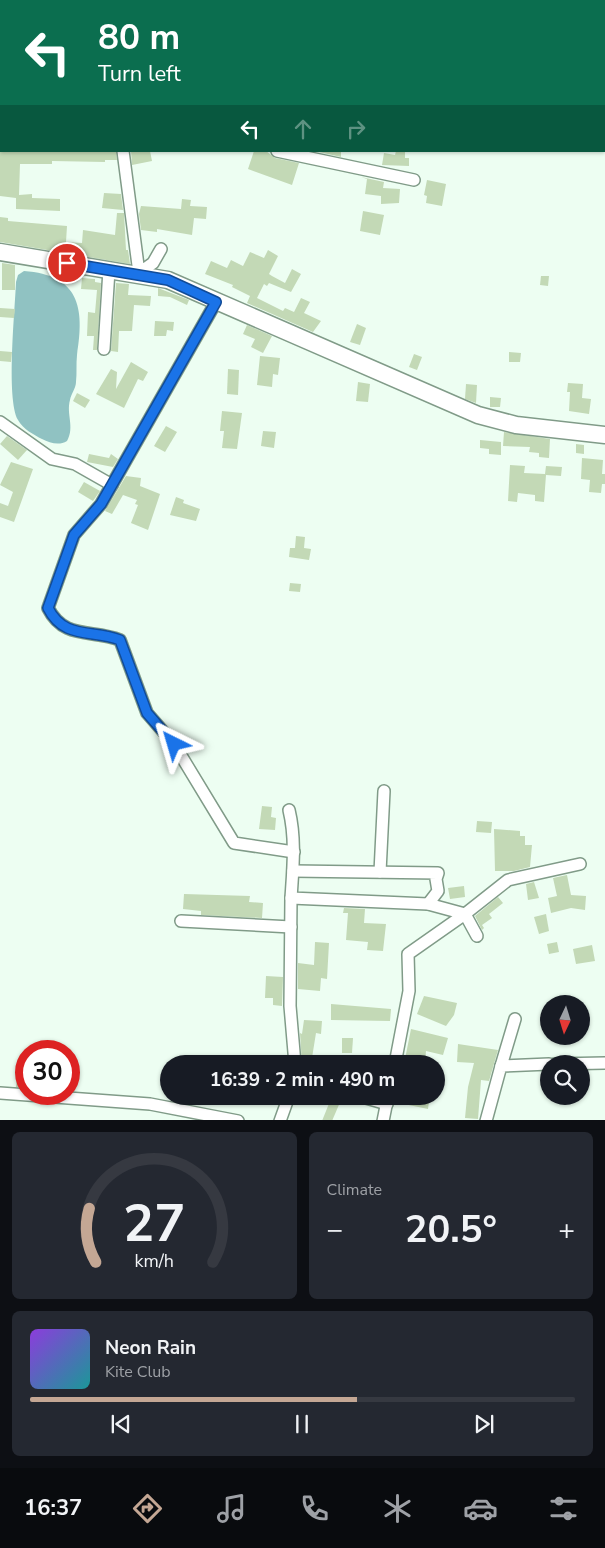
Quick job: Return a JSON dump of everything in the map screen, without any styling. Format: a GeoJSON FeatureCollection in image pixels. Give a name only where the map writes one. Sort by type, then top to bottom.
{"type":"FeatureCollection","features":[{"type":"Feature","properties":{"kind":"street"},"geometry":{"type":"LineString","coordinates":[[123,152],[139,273]]}},
{"type":"Feature","properties":{"kind":"street"},"geometry":{"type":"LineString","coordinates":[[282,152],[414,180]]}},
{"type":"Feature","properties":{"kind":"street"},"geometry":{"type":"LineString","coordinates":[[139,273],[153,263],[161,249]]}},
{"type":"Feature","properties":{"kind":"street"},"geometry":{"type":"LineString","coordinates":[[0,252],[109,270],[139,273],[168,280],[478,415],[516,425],[605,435]]}},
{"type":"Feature","properties":{"kind":"street"},"geometry":{"type":"LineString","coordinates":[[104,348],[109,270]]}},
{"type":"Feature","properties":{"kind":"street"},"geometry":{"type":"LineString","coordinates":[[216,302],[101,504],[74,535],[52,592],[48,608],[54,621],[65,628],[120,640],[147,713],[174,744],[234,843],[294,852]]}},
{"type":"Feature","properties":{"kind":"street"},"geometry":{"type":"LineString","coordinates":[[0,422],[52,458],[75,464],[112,485]]}},
{"type":"Feature","properties":{"kind":"street"},"geometry":{"type":"LineString","coordinates":[[380,872],[384,791]]}},
{"type":"Feature","properties":{"kind":"street"},"geometry":{"type":"LineString","coordinates":[[289,810],[293,825],[294,852],[290,927],[290,1014],[294,1055]]}},
{"type":"Feature","properties":{"kind":"street"},"geometry":{"type":"LineString","coordinates":[[397,1055],[408,991],[408,954],[465,914],[508,880],[580,864]]}},
{"type":"Feature","properties":{"kind":"street"},"geometry":{"type":"LineString","coordinates":[[293,870],[438,873],[436,879],[438,891],[428,904]]}},
{"type":"Feature","properties":{"kind":"street"},"geometry":{"type":"LineString","coordinates":[[291,898],[428,904],[465,914],[477,936]]}},
{"type":"Feature","properties":{"kind":"street"},"geometry":{"type":"LineString","coordinates":[[181,920],[290,927]]}},
{"type":"Feature","properties":{"kind":"street"},"geometry":{"type":"LineString","coordinates":[[486,1120],[514,1019]]}},
{"type":"Feature","properties":{"kind":"street"},"geometry":{"type":"LineString","coordinates":[[590,1063],[605,1062]]}},
{"type":"Feature","properties":{"kind":"street"},"geometry":{"type":"LineString","coordinates":[[501,1066],[540,1064]]}},
{"type":"Feature","properties":{"kind":"street"},"geometry":{"type":"LineString","coordinates":[[0,1093],[150,1104],[238,1120]]}},
{"type":"Feature","properties":{"kind":"street"},"geometry":{"type":"LineString","coordinates":[[280,1120],[286,1105]]}},
{"type":"Feature","properties":{"kind":"street"},"geometry":{"type":"LineString","coordinates":[[383,1120],[387,1105]]}},
{"type":"Feature","properties":{"kind":"water"},"geometry":{"type":"Polygon","coordinates":[[[24,271],[57,279],[74,296],[78,308],[80,322],[76,384],[69,405],[69,436],[67,441],[61,443],[48,442],[29,431],[18,420],[14,409],[12,374],[16,282],[18,275],[24,271]]]}},
{"type":"Feature","properties":{"kind":"building"},"geometry":{"type":"Polygon","coordinates":[[[0,152],[116,152],[117,160],[105,160],[105,162],[52,161],[52,164],[20,164],[19,195],[32,194],[32,198],[60,199],[60,211],[16,209],[16,198],[0,196],[0,152]]]}},
{"type":"Feature","properties":{"kind":"building"},"geometry":{"type":"Polygon","coordinates":[[[131,152],[150,152],[152,161],[132,165],[131,152]]]}},
{"type":"Feature","properties":{"kind":"building"},"geometry":{"type":"Polygon","coordinates":[[[254,152],[267,152],[275,158],[299,163],[292,185],[248,169],[254,152]]]}},
{"type":"Feature","properties":{"kind":"building"},"geometry":{"type":"Polygon","coordinates":[[[319,152],[341,152],[341,157],[319,152]]]}},
{"type":"Feature","properties":{"kind":"building"},"geometry":{"type":"Polygon","coordinates":[[[396,152],[405,152],[405,158],[409,158],[409,166],[382,165],[384,153],[395,155],[396,152]]]}},
{"type":"Feature","properties":{"kind":"building"},"geometry":{"type":"Polygon","coordinates":[[[361,177],[384,182],[383,188],[400,189],[399,203],[381,204],[381,196],[365,194],[367,179],[361,177]]]}},
{"type":"Feature","properties":{"kind":"building"},"geometry":{"type":"Polygon","coordinates":[[[427,180],[446,184],[442,206],[426,203],[427,196],[424,195],[427,180]]]}},
{"type":"Feature","properties":{"kind":"building"},"geometry":{"type":"Polygon","coordinates":[[[104,193],[121,194],[123,210],[102,208],[104,193]]]}},
{"type":"Feature","properties":{"kind":"building"},"geometry":{"type":"Polygon","coordinates":[[[182,199],[191,200],[190,206],[207,207],[206,219],[194,218],[192,235],[157,229],[157,232],[141,230],[139,214],[141,206],[181,209],[182,199]]]}},
{"type":"Feature","properties":{"kind":"building"},"geometry":{"type":"Polygon","coordinates":[[[363,211],[384,215],[380,235],[360,231],[363,211]]]}},
{"type":"Feature","properties":{"kind":"building"},"geometry":{"type":"Polygon","coordinates":[[[117,213],[124,213],[126,250],[128,250],[130,264],[0,242],[0,217],[8,218],[8,221],[67,226],[66,242],[82,243],[83,230],[115,235],[117,213]]]}},
{"type":"Feature","properties":{"kind":"building"},"geometry":{"type":"Polygon","coordinates":[[[268,250],[278,256],[269,274],[285,283],[292,269],[301,274],[291,292],[269,283],[267,286],[264,284],[257,298],[283,311],[285,308],[294,312],[301,298],[310,302],[304,313],[321,321],[313,332],[247,303],[250,296],[232,287],[233,285],[205,274],[211,261],[227,268],[231,260],[243,266],[250,252],[264,258],[268,250]]]}},
{"type":"Feature","properties":{"kind":"building"},"geometry":{"type":"Polygon","coordinates":[[[2,263],[15,265],[15,290],[2,290],[2,263]]]}},
{"type":"Feature","properties":{"kind":"building"},"geometry":{"type":"Polygon","coordinates":[[[541,276],[549,276],[548,286],[540,285],[541,276]]]}},
{"type":"Feature","properties":{"kind":"building"},"geometry":{"type":"Polygon","coordinates":[[[82,278],[95,279],[95,282],[101,283],[97,350],[93,350],[94,336],[87,336],[88,312],[95,313],[97,290],[81,289],[82,278]]]}},
{"type":"Feature","properties":{"kind":"building"},"geometry":{"type":"Polygon","coordinates":[[[116,283],[129,284],[128,295],[151,296],[150,306],[134,305],[132,331],[119,331],[118,352],[111,351],[116,283]]]}},
{"type":"Feature","properties":{"kind":"building"},"geometry":{"type":"Polygon","coordinates":[[[158,288],[189,300],[187,305],[170,297],[158,296],[158,288]]]}},
{"type":"Feature","properties":{"kind":"building"},"geometry":{"type":"Polygon","coordinates":[[[0,308],[15,309],[14,318],[0,317],[0,308]]]}},
{"type":"Feature","properties":{"kind":"building"},"geometry":{"type":"Polygon","coordinates":[[[155,321],[174,322],[173,331],[167,330],[166,336],[154,336],[155,321]]]}},
{"type":"Feature","properties":{"kind":"building"},"geometry":{"type":"Polygon","coordinates":[[[357,324],[366,328],[360,345],[350,342],[357,324]]]}},
{"type":"Feature","properties":{"kind":"building"},"geometry":{"type":"Polygon","coordinates":[[[247,325],[272,336],[263,353],[251,347],[255,339],[243,334],[247,325]]]}},
{"type":"Feature","properties":{"kind":"building"},"geometry":{"type":"Polygon","coordinates":[[[0,351],[12,352],[11,362],[0,361],[0,351]]]}},
{"type":"Feature","properties":{"kind":"building"},"geometry":{"type":"Polygon","coordinates":[[[509,352],[521,353],[520,362],[509,362],[509,352]]]}},
{"type":"Feature","properties":{"kind":"building"},"geometry":{"type":"Polygon","coordinates":[[[414,354],[422,357],[417,370],[409,367],[414,354]]]}},
{"type":"Feature","properties":{"kind":"building"},"geometry":{"type":"Polygon","coordinates":[[[260,356],[280,358],[278,375],[273,374],[272,387],[257,385],[260,356]]]}},
{"type":"Feature","properties":{"kind":"building"},"geometry":{"type":"Polygon","coordinates":[[[131,362],[148,372],[143,381],[138,379],[124,408],[96,394],[111,369],[117,372],[116,389],[131,362]]]}},
{"type":"Feature","properties":{"kind":"building"},"geometry":{"type":"Polygon","coordinates":[[[228,369],[239,370],[238,395],[227,394],[228,369]]]}},
{"type":"Feature","properties":{"kind":"building"},"geometry":{"type":"Polygon","coordinates":[[[358,382],[370,384],[368,402],[356,401],[358,382]]]}},
{"type":"Feature","properties":{"kind":"building"},"geometry":{"type":"Polygon","coordinates":[[[568,383],[583,384],[582,398],[591,399],[589,414],[569,411],[570,392],[567,392],[568,383]]]}},
{"type":"Feature","properties":{"kind":"building"},"geometry":{"type":"Polygon","coordinates":[[[466,384],[477,385],[476,403],[465,399],[466,384]]]}},
{"type":"Feature","properties":{"kind":"building"},"geometry":{"type":"Polygon","coordinates":[[[77,393],[90,400],[85,408],[73,401],[77,393]]]}},
{"type":"Feature","properties":{"kind":"building"},"geometry":{"type":"Polygon","coordinates":[[[490,397],[501,398],[500,407],[490,407],[490,397]]]}},
{"type":"Feature","properties":{"kind":"building"},"geometry":{"type":"Polygon","coordinates":[[[222,411],[242,413],[237,449],[222,448],[224,431],[220,431],[222,411]]]}},
{"type":"Feature","properties":{"kind":"building"},"geometry":{"type":"Polygon","coordinates":[[[166,426],[177,432],[165,452],[154,446],[166,426]]]}},
{"type":"Feature","properties":{"kind":"building"},"geometry":{"type":"Polygon","coordinates":[[[263,431],[276,432],[274,448],[261,446],[263,431]]]}},
{"type":"Feature","properties":{"kind":"building"},"geometry":{"type":"Polygon","coordinates":[[[504,432],[550,439],[549,458],[539,457],[539,453],[529,452],[530,447],[503,446],[504,432]]]}},
{"type":"Feature","properties":{"kind":"building"},"geometry":{"type":"Polygon","coordinates":[[[7,436],[27,450],[18,460],[0,444],[7,436]]]}},
{"type":"Feature","properties":{"kind":"building"},"geometry":{"type":"Polygon","coordinates":[[[480,440],[501,442],[501,455],[489,454],[489,449],[480,448],[480,440]]]}},
{"type":"Feature","properties":{"kind":"building"},"geometry":{"type":"Polygon","coordinates":[[[576,444],[584,445],[584,454],[576,453],[576,444]]]}},
{"type":"Feature","properties":{"kind":"building"},"geometry":{"type":"Polygon","coordinates":[[[89,454],[109,458],[111,454],[118,459],[113,467],[87,462],[89,454]]]}},
{"type":"Feature","properties":{"kind":"building"},"geometry":{"type":"Polygon","coordinates":[[[582,458],[603,460],[602,474],[605,474],[605,484],[602,484],[601,493],[589,492],[590,480],[581,479],[582,458]]]}},
{"type":"Feature","properties":{"kind":"building"},"geometry":{"type":"Polygon","coordinates":[[[11,462],[33,469],[14,522],[0,517],[0,503],[8,506],[13,492],[0,485],[11,462]]]}},
{"type":"Feature","properties":{"kind":"building"},"geometry":{"type":"Polygon","coordinates":[[[510,465],[525,466],[524,473],[545,474],[546,466],[562,467],[561,476],[546,475],[544,502],[535,501],[535,495],[518,493],[517,502],[508,501],[510,465]]]}},
{"type":"Feature","properties":{"kind":"building"},"geometry":{"type":"Polygon","coordinates":[[[126,476],[141,478],[140,486],[160,494],[148,530],[131,523],[138,505],[135,504],[137,500],[123,495],[112,514],[105,511],[126,476]]]}},
{"type":"Feature","properties":{"kind":"building"},"geometry":{"type":"Polygon","coordinates":[[[84,482],[100,491],[93,501],[78,492],[84,482]]]}},
{"type":"Feature","properties":{"kind":"building"},"geometry":{"type":"Polygon","coordinates":[[[176,497],[184,500],[183,503],[200,509],[196,521],[170,515],[176,497]]]}},
{"type":"Feature","properties":{"kind":"building"},"geometry":{"type":"Polygon","coordinates":[[[296,536],[305,537],[304,548],[311,549],[309,560],[289,557],[290,548],[295,548],[296,536]]]}},
{"type":"Feature","properties":{"kind":"building"},"geometry":{"type":"Polygon","coordinates":[[[290,583],[301,584],[300,592],[289,591],[290,583]]]}},
{"type":"Feature","properties":{"kind":"building"},"geometry":{"type":"Polygon","coordinates":[[[262,806],[272,807],[271,817],[276,818],[275,830],[259,829],[262,806]]]}},
{"type":"Feature","properties":{"kind":"building"},"geometry":{"type":"Polygon","coordinates":[[[477,821],[492,822],[491,833],[476,832],[477,821]]]}},
{"type":"Feature","properties":{"kind":"building"},"geometry":{"type":"Polygon","coordinates":[[[494,829],[520,831],[520,836],[525,836],[525,845],[532,845],[530,867],[514,871],[495,871],[494,829]]]}},
{"type":"Feature","properties":{"kind":"building"},"geometry":{"type":"Polygon","coordinates":[[[567,875],[571,895],[586,896],[585,910],[571,908],[551,913],[548,898],[557,896],[553,878],[567,875]]]}},
{"type":"Feature","properties":{"kind":"building"},"geometry":{"type":"Polygon","coordinates":[[[534,882],[539,898],[528,900],[526,884],[534,882]]]}},
{"type":"Feature","properties":{"kind":"building"},"geometry":{"type":"Polygon","coordinates":[[[464,886],[465,897],[450,899],[448,888],[464,886]]]}},
{"type":"Feature","properties":{"kind":"building"},"geometry":{"type":"Polygon","coordinates":[[[184,894],[250,896],[249,902],[263,903],[262,918],[201,915],[201,911],[183,909],[184,894]]]}},
{"type":"Feature","properties":{"kind":"building"},"geometry":{"type":"Polygon","coordinates":[[[498,897],[503,903],[489,914],[492,918],[482,925],[484,928],[482,930],[475,916],[498,897]]]}},
{"type":"Feature","properties":{"kind":"building"},"geometry":{"type":"Polygon","coordinates":[[[344,908],[365,909],[364,923],[386,924],[383,951],[367,950],[368,942],[346,940],[348,913],[343,913],[344,908]]]}},
{"type":"Feature","properties":{"kind":"building"},"geometry":{"type":"Polygon","coordinates":[[[546,914],[549,931],[539,934],[534,917],[546,914]]]}},
{"type":"Feature","properties":{"kind":"building"},"geometry":{"type":"Polygon","coordinates":[[[315,942],[329,943],[327,979],[321,978],[320,991],[298,989],[298,963],[314,965],[315,942]]]}},
{"type":"Feature","properties":{"kind":"building"},"geometry":{"type":"Polygon","coordinates":[[[557,942],[559,952],[549,954],[547,944],[557,942]]]}},
{"type":"Feature","properties":{"kind":"building"},"geometry":{"type":"Polygon","coordinates":[[[592,945],[595,961],[576,964],[573,949],[592,945]]]}},
{"type":"Feature","properties":{"kind":"building"},"geometry":{"type":"Polygon","coordinates":[[[266,976],[283,977],[282,1006],[273,1005],[273,998],[265,998],[266,976]]]}},
{"type":"Feature","properties":{"kind":"building"},"geometry":{"type":"Polygon","coordinates":[[[424,996],[457,1003],[454,1015],[446,1026],[417,1014],[424,996]]]}},
{"type":"Feature","properties":{"kind":"building"},"geometry":{"type":"Polygon","coordinates":[[[331,1004],[391,1009],[390,1021],[331,1020],[331,1004]]]}},
{"type":"Feature","properties":{"kind":"building"},"geometry":{"type":"Polygon","coordinates":[[[304,1020],[322,1021],[321,1034],[316,1033],[312,1055],[301,1055],[300,1033],[302,1034],[304,1020]]]}},
{"type":"Feature","properties":{"kind":"building"},"geometry":{"type":"Polygon","coordinates":[[[411,1029],[448,1038],[443,1055],[426,1051],[426,1055],[406,1055],[411,1029]]]}},
{"type":"Feature","properties":{"kind":"building"},"geometry":{"type":"Polygon","coordinates":[[[342,1038],[353,1038],[352,1053],[342,1053],[342,1038]]]}},
{"type":"Feature","properties":{"kind":"building"},"geometry":{"type":"Polygon","coordinates":[[[458,1044],[498,1050],[489,1081],[481,1080],[478,1119],[465,1118],[468,1087],[474,1063],[457,1062],[458,1044]]]}},
{"type":"Feature","properties":{"kind":"building"},"geometry":{"type":"Polygon","coordinates":[[[328,1105],[339,1105],[332,1120],[322,1120],[328,1105]]]}},
{"type":"Feature","properties":{"kind":"building"},"geometry":{"type":"Polygon","coordinates":[[[409,1105],[429,1105],[428,1109],[409,1105]]]}},
{"type":"Feature","properties":{"kind":"route"},"geometry":{"type":"LineString","coordinates":[[67,263],[139,273],[168,280],[216,302],[101,504],[74,535],[52,592],[48,608],[54,621],[65,628],[110,636],[120,640],[147,713],[164,730],[174,744]]}}]}
